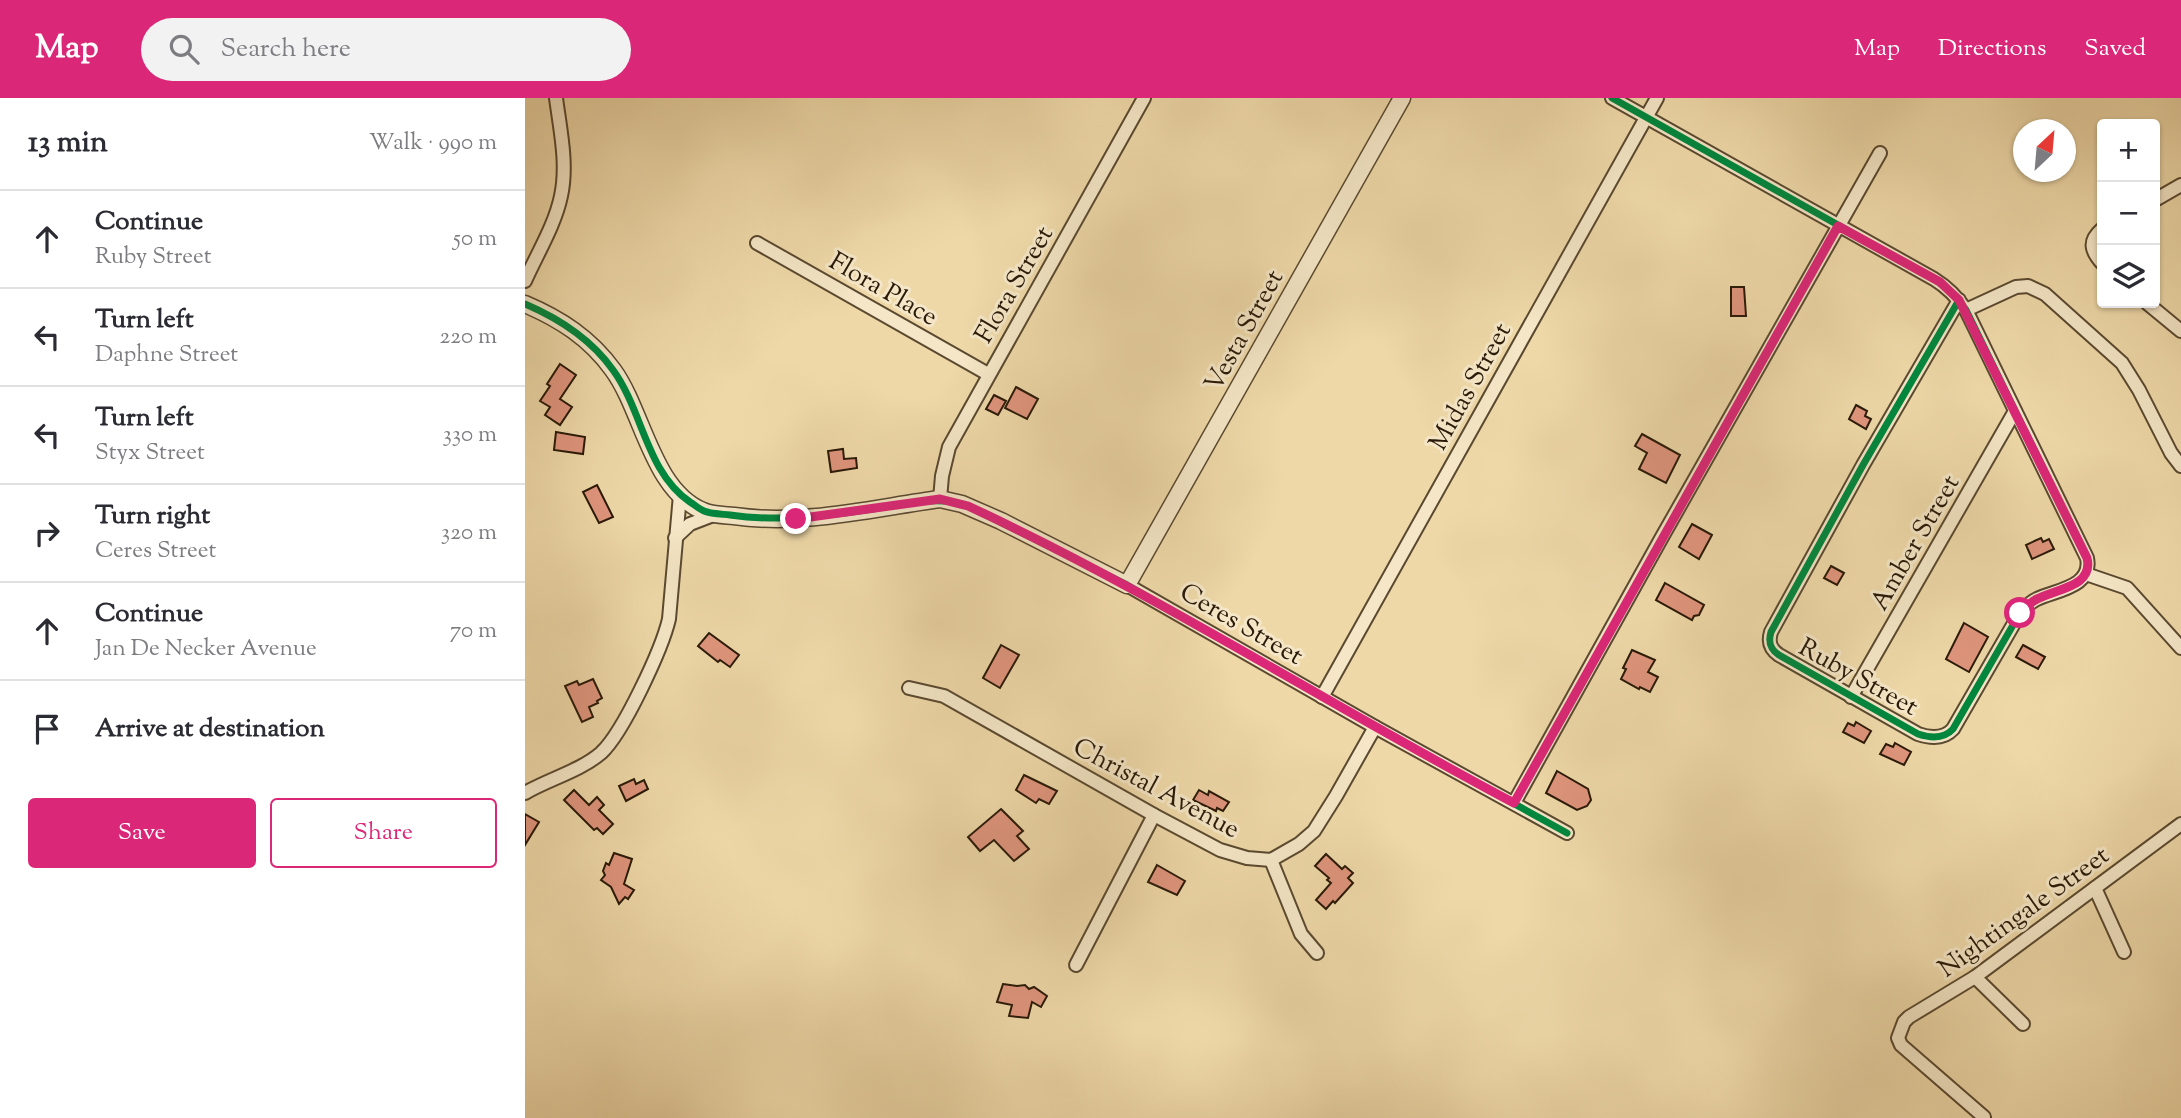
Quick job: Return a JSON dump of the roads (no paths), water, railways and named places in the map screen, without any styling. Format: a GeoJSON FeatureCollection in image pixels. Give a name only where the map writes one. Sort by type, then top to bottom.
{"type":"FeatureCollection","features":[{"type":"Feature","properties":{"kind":"street"},"geometry":{"type":"LineString","coordinates":[[525,281],[556,211],[562,190],[563,159],[556,98]]}},
{"type":"Feature","properties":{"kind":"street","name":"Flora Street"},"geometry":{"type":"LineString","coordinates":[[940,499],[949,447],[1144,98]]}},
{"type":"Feature","properties":{"kind":"street","name":"Vesta Street"},"geometry":{"type":"LineString","coordinates":[[1127,585],[1402,98]]}},
{"type":"Feature","properties":{"kind":"street"},"geometry":{"type":"LineString","coordinates":[[1612,98],[1940,282],[1962,305],[2087,558],[2088,564],[2083,577],[2127,587],[2181,648]]}},
{"type":"Feature","properties":{"kind":"street","name":"Midas Street"},"geometry":{"type":"LineString","coordinates":[[1322,697],[1657,98]]}},
{"type":"Feature","properties":{"kind":"street"},"geometry":{"type":"LineString","coordinates":[[1514,803],[1880,153]]}},
{"type":"Feature","properties":{"kind":"street"},"geometry":{"type":"LineString","coordinates":[[2160,197],[2181,185]]}},
{"type":"Feature","properties":{"kind":"street"},"geometry":{"type":"LineString","coordinates":[[2097,234],[2092,248],[2097,258]]}},
{"type":"Feature","properties":{"kind":"street","name":"Flora Place"},"geometry":{"type":"LineString","coordinates":[[757,243],[988,374]]}},
{"type":"Feature","properties":{"kind":"street"},"geometry":{"type":"LineString","coordinates":[[1962,305],[2022,285],[2033,287],[2045,294],[2122,363],[2171,453],[2181,466]]}},
{"type":"Feature","properties":{"kind":"street"},"geometry":{"type":"LineString","coordinates":[[525,304],[572,328],[599,352],[628,395],[661,470],[680,495],[702,510],[750,518],[796,519],[940,499]]}},
{"type":"Feature","properties":{"kind":"street","name":"Ruby Street"},"geometry":{"type":"LineString","coordinates":[[1962,305],[1863,465],[1771,632],[1770,644],[1775,653],[1851,697],[1918,734],[1933,737],[1949,733],[1959,719],[2020,613],[2036,599],[2083,577]]}},
{"type":"Feature","properties":{"kind":"street"},"geometry":{"type":"LineString","coordinates":[[2153,308],[2181,331]]}},
{"type":"Feature","properties":{"kind":"street","name":"Amber Street"},"geometry":{"type":"LineString","coordinates":[[1851,697],[2015,411]]}},
{"type":"Feature","properties":{"kind":"street"},"geometry":{"type":"LineString","coordinates":[[525,793],[589,762],[602,751],[620,728],[666,634],[680,495]]}},
{"type":"Feature","properties":{"kind":"street","name":"Ceres Street"},"geometry":{"type":"LineString","coordinates":[[940,499],[968,506],[1001,521],[1127,585],[1567,833]]}},
{"type":"Feature","properties":{"kind":"street"},"geometry":{"type":"LineString","coordinates":[[675,538],[690,524],[716,514]]}},
{"type":"Feature","properties":{"kind":"street","name":"Christal Avenue"},"geometry":{"type":"LineString","coordinates":[[909,688],[944,696],[1154,815],[1233,855],[1271,860]]}},
{"type":"Feature","properties":{"kind":"street"},"geometry":{"type":"LineString","coordinates":[[1317,953],[1301,934],[1271,860],[1300,844],[1314,831],[1375,727]]}},
{"type":"Feature","properties":{"kind":"street"},"geometry":{"type":"LineString","coordinates":[[1076,965],[1154,815]]}},
{"type":"Feature","properties":{"kind":"street","name":"Nightingale Street"},"geometry":{"type":"LineString","coordinates":[[1985,1117],[1901,1045],[1898,1038],[1904,1022],[1975,977],[2095,888],[2179,831]]}},
{"type":"Feature","properties":{"kind":"street"},"geometry":{"type":"LineString","coordinates":[[2095,888],[2124,952]]}},
{"type":"Feature","properties":{"kind":"street"},"geometry":{"type":"LineString","coordinates":[[1975,977],[2023,1024]]}}]}
